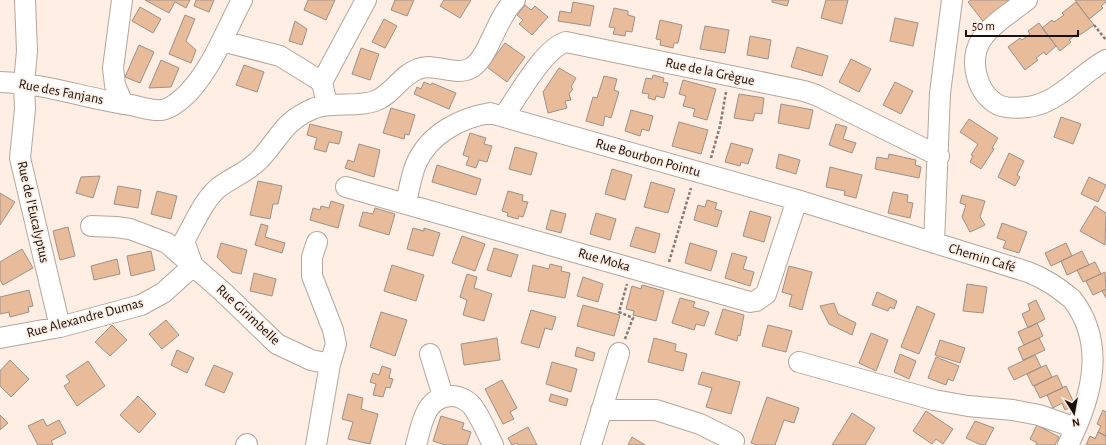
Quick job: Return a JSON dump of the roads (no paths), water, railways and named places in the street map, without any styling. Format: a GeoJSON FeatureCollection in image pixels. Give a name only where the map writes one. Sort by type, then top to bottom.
{"type":"FeatureCollection","features":[{"type":"Feature","properties":{"kind":"street","name":"Rue de l'Eucalyptus"},"geometry":{"type":"LineString","coordinates":[[25,0],[27,51],[24,83],[25,109],[20,158],[60,327]]}},
{"type":"Feature","properties":{"kind":"street"},"geometry":{"type":"LineString","coordinates":[[122,0],[113,68],[115,85],[123,104],[161,110],[174,105],[189,92],[222,41],[226,30],[242,0]]}},
{"type":"Feature","properties":{"kind":"street"},"geometry":{"type":"LineString","coordinates":[[327,105],[322,82],[366,0]]}},
{"type":"Feature","properties":{"kind":"street"},"geometry":{"type":"LineString","coordinates":[[193,266],[184,241],[209,197],[218,188],[259,161],[287,125],[314,109],[327,105],[364,104],[375,101],[385,96],[405,77],[418,69],[431,66],[459,70],[471,68],[480,60],[502,14],[515,0]]}},
{"type":"Feature","properties":{"kind":"street","name":"Chemin Café"},"geometry":{"type":"LineString","coordinates":[[799,362],[934,400],[968,406],[1013,410],[1039,415],[1072,437],[1098,381],[1102,359],[1102,342],[1095,324],[1085,309],[1045,278],[934,243],[939,156],[940,93],[952,0]]}},
{"type":"Feature","properties":{"kind":"street"},"geometry":{"type":"LineString","coordinates":[[1027,0],[988,31],[975,52],[974,65],[977,77],[984,92],[996,104],[1013,108],[1029,107],[1045,102],[1065,90],[1106,60]]}},
{"type":"Feature","properties":{"kind":"street"},"geometry":{"type":"LineString","coordinates":[[222,41],[280,56],[322,82]]}},
{"type":"Feature","properties":{"kind":"street","name":"Rue de la Grègue"},"geometry":{"type":"LineString","coordinates":[[504,116],[549,52],[559,44],[566,42],[816,95],[939,156]]}},
{"type":"Feature","properties":{"kind":"street","name":"Rue des Fanjans"},"geometry":{"type":"LineString","coordinates":[[0,82],[24,83],[123,104]]}},
{"type":"Feature","properties":{"kind":"street","name":"Rue Bourbon Pointu"},"geometry":{"type":"LineString","coordinates":[[406,203],[416,163],[430,144],[444,129],[463,120],[490,112],[701,174],[797,200],[934,243]]}},
{"type":"Feature","properties":{"kind":"street","name":"Rue Moka"},"geometry":{"type":"LineString","coordinates":[[346,187],[750,302],[761,299],[766,294],[797,200]]}},
{"type":"Feature","properties":{"kind":"street","name":"Rue Girimbelle"},"geometry":{"type":"LineString","coordinates":[[91,226],[116,227],[151,236],[167,243],[223,292],[277,344],[311,360],[330,364]]}},
{"type":"Feature","properties":{"kind":"street"},"geometry":{"type":"LineString","coordinates":[[316,242],[312,257],[312,276],[336,344],[330,364],[316,445]]}},
{"type":"Feature","properties":{"kind":"street","name":"Rue Alexandre Dumas"},"geometry":{"type":"LineString","coordinates":[[0,338],[60,327],[141,306],[163,293],[193,266]]}},
{"type":"Feature","properties":{"kind":"street"},"geometry":{"type":"LineString","coordinates":[[591,445],[619,353]]}},
{"type":"Feature","properties":{"kind":"street"},"geometry":{"type":"LineString","coordinates":[[430,354],[443,396]]}},
{"type":"Feature","properties":{"kind":"street"},"geometry":{"type":"LineString","coordinates":[[416,445],[426,413],[433,402],[443,396],[458,396],[473,405],[493,445]]}},
{"type":"Feature","properties":{"kind":"street"},"geometry":{"type":"LineString","coordinates":[[602,410],[656,410],[700,424],[734,441]]}}]}
